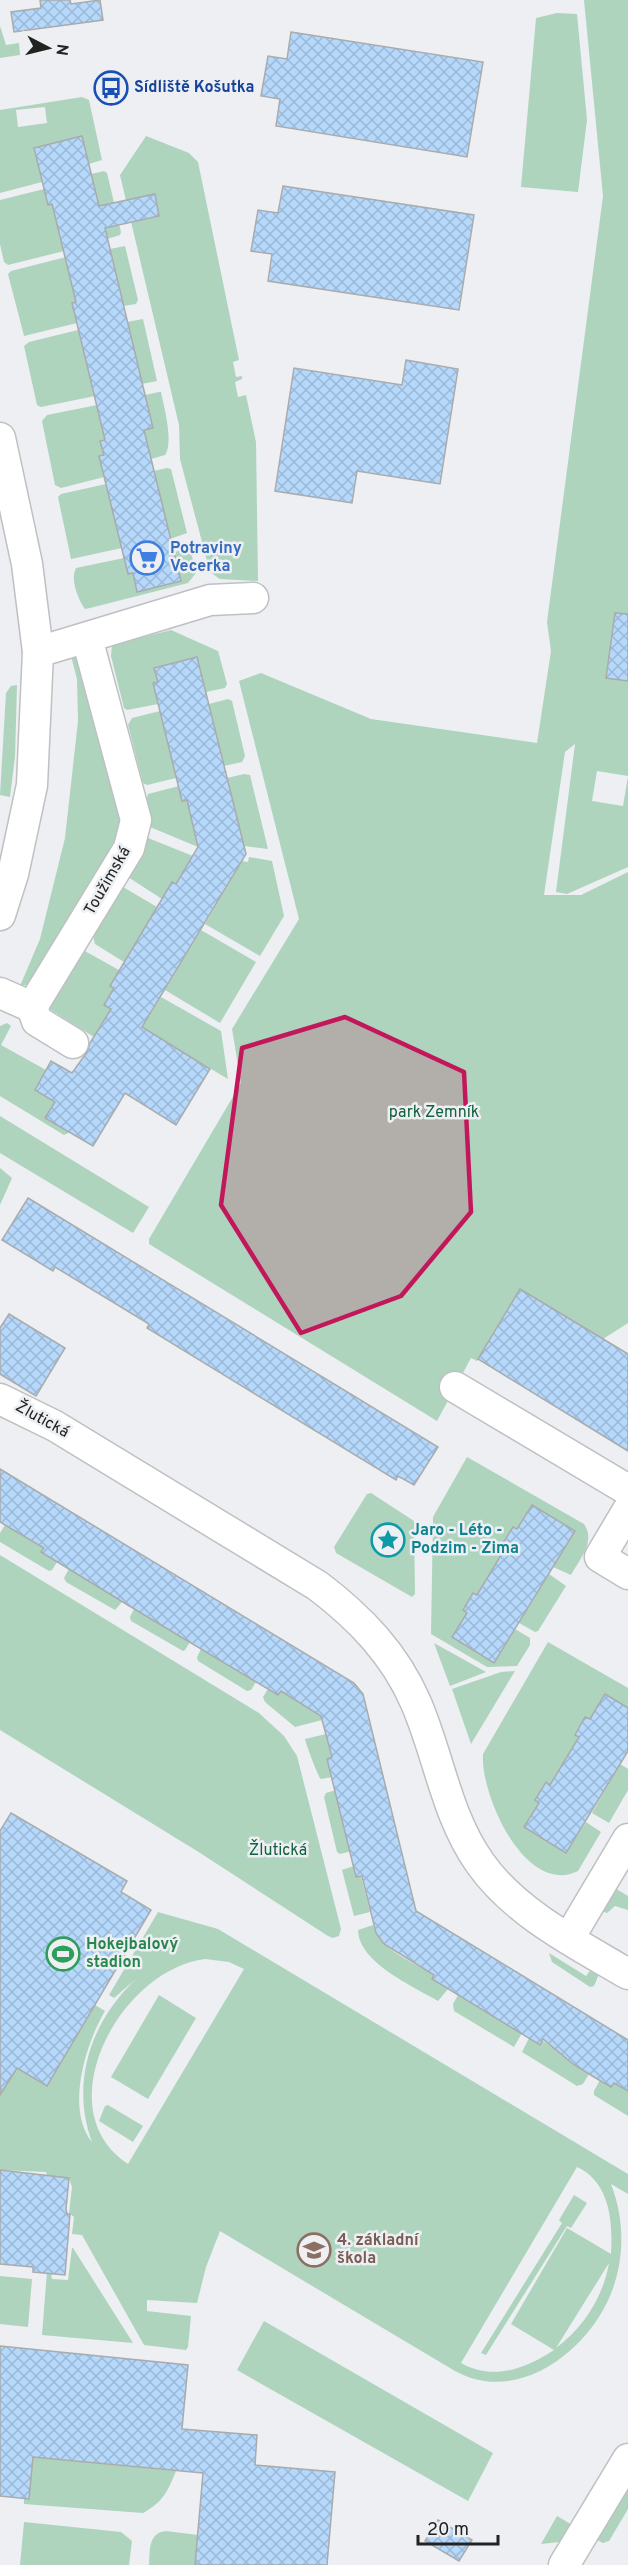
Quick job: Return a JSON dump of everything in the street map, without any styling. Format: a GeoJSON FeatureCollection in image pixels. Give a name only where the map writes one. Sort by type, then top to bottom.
{"type":"FeatureCollection","features":[{"type":"Feature","properties":{"kind":"street"},"geometry":{"type":"LineString","coordinates":[[0,438],[27,564],[38,652],[32,785],[13,874],[0,915]]}},
{"type":"Feature","properties":{"kind":"street"},"geometry":{"type":"LineString","coordinates":[[38,652],[210,600],[253,598]]}},
{"type":"Feature","properties":{"kind":"street","name":"Toužimská"},"geometry":{"type":"LineString","coordinates":[[32,1007],[129,848],[136,820],[87,638]]}},
{"type":"Feature","properties":{"kind":"street"},"geometry":{"type":"LineString","coordinates":[[0,993],[32,1007],[37,1021],[73,1043]]}},
{"type":"Feature","properties":{"kind":"street"},"geometry":{"type":"LineString","coordinates":[[455,1387],[628,1490]]}},
{"type":"Feature","properties":{"kind":"street","name":"Žlutická"},"geometry":{"type":"LineString","coordinates":[[0,1399],[65,1432],[318,1586],[350,1611],[381,1645],[404,1679],[417,1704],[449,1802],[478,1861],[505,1893],[533,1915],[628,1974]]}},
{"type":"Feature","properties":{"kind":"street"},"geometry":{"type":"LineString","coordinates":[[628,1510],[600,1557],[628,1574]]}},
{"type":"Feature","properties":{"kind":"street"},"geometry":{"type":"LineString","coordinates":[[569,1938],[628,1839]]}},
{"type":"Feature","properties":{"kind":"street"},"geometry":{"type":"LineString","coordinates":[[564,2565],[628,2458]]}},
{"type":"Feature","properties":{"kind":"highlighted area"},"geometry":{"type":"Polygon","coordinates":[[[345,1017],[464,1072],[471,1212],[401,1296],[301,1333],[221,1205],[242,1048],[345,1017]]]}},
{"type":"Feature","properties":{"kind":"green space","name":"park Zemník"},"geometry":{"type":"Polygon","coordinates":[[[584,0],[628,0],[628,776],[628,867],[567,894],[556,892],[575,744],[565,752],[544,895],[581,895],[628,872],[628,1323],[603,1339],[520,1289],[477,1361],[471,1358],[437,1421],[149,1244],[149,1239],[241,1083],[232,1029],[299,919],[239,681],[261,673],[371,719],[537,743],[551,651],[547,622],[603,196],[584,0]],[[597,771],[592,801],[623,806],[628,776],[597,771]]]}},
{"type":"Feature","properties":{"kind":"green space"},"geometry":{"type":"Polygon","coordinates":[[[557,13],[577,14],[587,120],[578,192],[521,187],[536,18],[557,13]]]}},
{"type":"Feature","properties":{"kind":"green space"},"geometry":{"type":"Polygon","coordinates":[[[0,26],[6,45],[19,43],[20,55],[0,58],[0,26]]]}},
{"type":"Feature","properties":{"kind":"green space"},"geometry":{"type":"Polygon","coordinates":[[[82,97],[89,100],[102,160],[89,164],[82,136],[34,148],[42,182],[0,193],[0,110],[82,97]],[[45,107],[16,110],[18,127],[47,123],[45,107]]]}},
{"type":"Feature","properties":{"kind":"green space"},"geometry":{"type":"Polygon","coordinates":[[[146,136],[189,153],[198,162],[239,360],[233,362],[236,377],[242,376],[242,379],[235,382],[238,397],[246,395],[256,442],[258,581],[220,579],[210,572],[180,459],[179,425],[120,175],[146,136]]]}},
{"type":"Feature","properties":{"kind":"green space"},"geometry":{"type":"Polygon","coordinates":[[[104,171],[107,173],[121,232],[120,235],[107,239],[91,174],[104,171]]]}},
{"type":"Feature","properties":{"kind":"green space"},"geometry":{"type":"Polygon","coordinates":[[[44,189],[48,205],[52,204],[64,251],[8,265],[4,262],[0,244],[0,200],[44,189]]]}},
{"type":"Feature","properties":{"kind":"green space"},"geometry":{"type":"Polygon","coordinates":[[[125,246],[138,300],[136,304],[123,306],[110,249],[125,246]]]}},
{"type":"Feature","properties":{"kind":"green space"},"geometry":{"type":"Polygon","coordinates":[[[66,257],[76,302],[72,303],[77,323],[24,336],[8,274],[11,271],[66,257]]]}},
{"type":"Feature","properties":{"kind":"green space"},"geometry":{"type":"Polygon","coordinates":[[[143,319],[157,381],[142,384],[127,322],[143,319]]]}},
{"type":"Feature","properties":{"kind":"green space"},"geometry":{"type":"Polygon","coordinates":[[[78,330],[82,346],[87,345],[90,378],[95,396],[41,407],[37,405],[24,346],[29,342],[78,330]]]}},
{"type":"Feature","properties":{"kind":"green space"},"geometry":{"type":"Polygon","coordinates":[[[161,392],[166,415],[168,449],[165,455],[151,459],[144,430],[153,428],[145,395],[161,392]]]}},
{"type":"Feature","properties":{"kind":"green space"},"geometry":{"type":"Polygon","coordinates":[[[97,405],[110,439],[100,441],[104,455],[99,457],[104,477],[61,488],[55,485],[42,421],[47,415],[97,405]]]}},
{"type":"Feature","properties":{"kind":"green space"},"geometry":{"type":"Polygon","coordinates":[[[171,469],[187,533],[170,539],[154,471],[171,469]]]}},
{"type":"Feature","properties":{"kind":"green space"},"geometry":{"type":"Polygon","coordinates":[[[106,484],[110,500],[114,499],[122,548],[71,559],[58,497],[61,494],[106,484]]]}},
{"type":"Feature","properties":{"kind":"green space"},"geometry":{"type":"Polygon","coordinates":[[[190,548],[196,573],[188,583],[85,609],[80,600],[74,583],[76,568],[124,558],[128,574],[133,573],[137,591],[174,552],[190,548]]]}},
{"type":"Feature","properties":{"kind":"green space"},"geometry":{"type":"Polygon","coordinates":[[[171,630],[218,651],[227,684],[225,688],[206,692],[197,657],[155,668],[158,682],[153,684],[158,704],[127,710],[124,708],[111,656],[112,645],[171,630]]]}},
{"type":"Feature","properties":{"kind":"green space"},"geometry":{"type":"Polygon","coordinates":[[[84,654],[123,814],[121,836],[31,984],[20,986],[40,939],[65,838],[78,721],[77,679],[71,656],[84,654]]]}},
{"type":"Feature","properties":{"kind":"green space"},"geometry":{"type":"Polygon","coordinates":[[[17,685],[15,757],[10,797],[0,795],[6,693],[11,686],[17,685]]]}},
{"type":"Feature","properties":{"kind":"green space"},"geometry":{"type":"Polygon","coordinates":[[[228,699],[232,701],[245,756],[242,762],[224,766],[209,704],[228,699]]]}},
{"type":"Feature","properties":{"kind":"green space"},"geometry":{"type":"Polygon","coordinates":[[[160,711],[176,778],[147,785],[143,783],[128,725],[132,718],[160,711]]]}},
{"type":"Feature","properties":{"kind":"green space"},"geometry":{"type":"Polygon","coordinates":[[[250,775],[268,849],[244,846],[227,778],[250,775]]]}},
{"type":"Feature","properties":{"kind":"green space"},"geometry":{"type":"Polygon","coordinates":[[[179,786],[182,801],[187,800],[198,847],[150,827],[146,801],[148,794],[179,786]]]}},
{"type":"Feature","properties":{"kind":"green space"},"geometry":{"type":"Polygon","coordinates":[[[148,838],[193,856],[176,884],[172,882],[162,899],[128,877],[148,838]]]}},
{"type":"Feature","properties":{"kind":"green space"},"geometry":{"type":"Polygon","coordinates":[[[249,857],[272,861],[284,916],[260,956],[205,924],[242,861],[248,862],[249,857]]]}},
{"type":"Feature","properties":{"kind":"green space"},"geometry":{"type":"Polygon","coordinates":[[[123,887],[157,907],[149,920],[153,922],[137,950],[133,948],[124,962],[95,944],[93,936],[123,887]]]}},
{"type":"Feature","properties":{"kind":"green space"},"geometry":{"type":"Polygon","coordinates":[[[201,930],[256,962],[220,1023],[165,990],[201,930]]]}},
{"type":"Feature","properties":{"kind":"green space"},"geometry":{"type":"Polygon","coordinates":[[[83,950],[119,970],[110,986],[114,988],[104,1004],[111,1009],[94,1037],[48,1008],[83,950]]]}},
{"type":"Feature","properties":{"kind":"green space"},"geometry":{"type":"Polygon","coordinates":[[[161,997],[221,1031],[228,1079],[142,1028],[161,997]]]}},
{"type":"Feature","properties":{"kind":"green space"},"geometry":{"type":"Polygon","coordinates":[[[7,1023],[11,1026],[1,1045],[46,1070],[35,1090],[55,1102],[46,1118],[70,1132],[64,1135],[0,1096],[0,1026],[7,1023]]]}},
{"type":"Feature","properties":{"kind":"green space"},"geometry":{"type":"Polygon","coordinates":[[[0,1116],[149,1207],[133,1233],[0,1153],[0,1116]]]}},
{"type":"Feature","properties":{"kind":"green space"},"geometry":{"type":"Polygon","coordinates":[[[0,1168],[12,1178],[0,1205],[0,1168]]]}},
{"type":"Feature","properties":{"kind":"green space"},"geometry":{"type":"Polygon","coordinates":[[[467,1457],[584,1524],[587,1531],[588,1544],[571,1575],[553,1567],[574,1531],[532,1505],[517,1529],[513,1527],[502,1545],[506,1547],[477,1595],[473,1593],[463,1610],[467,1613],[452,1637],[494,1663],[515,1629],[530,1638],[530,1645],[517,1666],[487,1667],[431,1634],[433,1517],[467,1457]]]}},
{"type":"Feature","properties":{"kind":"green space"},"geometry":{"type":"Polygon","coordinates":[[[371,1493],[414,1521],[415,1594],[412,1597],[336,1553],[334,1547],[367,1494],[371,1493]]]}},
{"type":"Feature","properties":{"kind":"green space"},"geometry":{"type":"Polygon","coordinates":[[[5,1525],[44,1548],[41,1552],[57,1562],[52,1570],[49,1571],[0,1542],[0,1533],[5,1525]]]}},
{"type":"Feature","properties":{"kind":"green space"},"geometry":{"type":"Polygon","coordinates":[[[0,1555],[259,1713],[284,1736],[297,1756],[341,1929],[339,1936],[333,1938],[328,1936],[197,1851],[0,1730],[0,1555]]]}},
{"type":"Feature","properties":{"kind":"green space"},"geometry":{"type":"Polygon","coordinates":[[[69,1569],[123,1601],[115,1610],[66,1582],[64,1578],[69,1569]]]}},
{"type":"Feature","properties":{"kind":"green space"},"geometry":{"type":"Polygon","coordinates":[[[549,1574],[566,1586],[538,1631],[535,1632],[519,1623],[549,1574]]]}},
{"type":"Feature","properties":{"kind":"green space"},"geometry":{"type":"Polygon","coordinates":[[[134,1609],[190,1642],[185,1650],[183,1651],[131,1621],[130,1617],[134,1609]]]}},
{"type":"Feature","properties":{"kind":"green space"},"geometry":{"type":"Polygon","coordinates":[[[548,1642],[628,1688],[628,1708],[605,1695],[590,1719],[585,1717],[575,1734],[579,1737],[550,1785],[545,1783],[535,1800],[539,1803],[525,1827],[566,1853],[586,1822],[601,1832],[578,1871],[559,1875],[540,1869],[524,1856],[509,1837],[489,1793],[483,1754],[548,1642]]]}},
{"type":"Feature","properties":{"kind":"green space"},"geometry":{"type":"Polygon","coordinates":[[[434,1643],[486,1672],[450,1686],[434,1643]]]}},
{"type":"Feature","properties":{"kind":"green space"},"geometry":{"type":"Polygon","coordinates":[[[201,1649],[256,1682],[251,1690],[247,1691],[198,1661],[197,1657],[201,1649]]]}},
{"type":"Feature","properties":{"kind":"green space"},"geometry":{"type":"Polygon","coordinates":[[[515,1671],[471,1744],[452,1689],[501,1672],[515,1671]]]}},
{"type":"Feature","properties":{"kind":"green space"},"geometry":{"type":"Polygon","coordinates":[[[268,1689],[278,1695],[281,1691],[322,1716],[322,1720],[295,1727],[265,1702],[263,1697],[268,1689]]]}},
{"type":"Feature","properties":{"kind":"green space"},"geometry":{"type":"Polygon","coordinates":[[[326,1734],[332,1758],[327,1759],[332,1777],[321,1779],[305,1739],[326,1734]]]}},
{"type":"Feature","properties":{"kind":"green space"},"geometry":{"type":"Polygon","coordinates":[[[620,1764],[628,1769],[628,1790],[609,1823],[592,1813],[620,1764]]]}},
{"type":"Feature","properties":{"kind":"green space"},"geometry":{"type":"Polygon","coordinates":[[[336,1790],[352,1851],[340,1854],[337,1852],[324,1797],[326,1793],[336,1790]]]}},
{"type":"Feature","properties":{"kind":"green space"},"geometry":{"type":"Polygon","coordinates":[[[354,1866],[361,1876],[370,1912],[354,1916],[342,1870],[354,1866]]]}},
{"type":"Feature","properties":{"kind":"green space"},"geometry":{"type":"Polygon","coordinates":[[[613,1887],[628,1896],[628,1910],[615,1906],[607,1913],[602,1911],[613,1887]]]}},
{"type":"Feature","properties":{"kind":"green space"},"geometry":{"type":"Polygon","coordinates":[[[158,1912],[218,1929],[628,2174],[628,2194],[611,2184],[621,2226],[621,2254],[615,2282],[599,2317],[584,2337],[546,2368],[525,2377],[502,2382],[478,2380],[455,2371],[220,2231],[206,2267],[197,2303],[147,2300],[147,2311],[191,2316],[186,2350],[144,2345],[82,2235],[72,2234],[74,2217],[69,2213],[72,2187],[69,2178],[47,2176],[46,2172],[0,2170],[0,2072],[17,2068],[47,2086],[95,2005],[105,2011],[85,2058],[79,2094],[84,2128],[92,2142],[83,2097],[84,2075],[89,2054],[107,2013],[137,1978],[114,1998],[109,1995],[158,1912]],[[205,1959],[174,1969],[145,1988],[121,2014],[103,2045],[93,2078],[93,2111],[104,2140],[128,2164],[244,1969],[229,1962],[205,1959]],[[577,2167],[461,2363],[485,2371],[497,2372],[532,2363],[554,2350],[511,2324],[567,2228],[611,2254],[610,2216],[603,2193],[597,2182],[577,2167]],[[609,2263],[556,2348],[575,2331],[591,2310],[602,2288],[609,2263]]]}},
{"type":"Feature","properties":{"kind":"green space"},"geometry":{"type":"Polygon","coordinates":[[[373,1925],[377,1934],[390,1948],[434,1975],[432,1979],[448,1989],[438,2001],[402,1981],[367,1953],[358,1930],[373,1925]]]}},
{"type":"Feature","properties":{"kind":"green space"},"geometry":{"type":"Polygon","coordinates":[[[549,1953],[586,1976],[592,1968],[599,1974],[594,1986],[590,1987],[552,1962],[549,1953]]]}},
{"type":"Feature","properties":{"kind":"green space"},"geometry":{"type":"Polygon","coordinates":[[[159,1995],[196,2018],[148,2099],[111,2077],[159,1995]]]}},
{"type":"Feature","properties":{"kind":"green space"},"geometry":{"type":"Polygon","coordinates":[[[458,1995],[522,2033],[514,2047],[454,2011],[453,2004],[458,1995]]]}},
{"type":"Feature","properties":{"kind":"green space"},"geometry":{"type":"Polygon","coordinates":[[[529,2038],[540,2044],[543,2041],[574,2060],[573,2064],[589,2074],[583,2084],[577,2086],[522,2052],[529,2038]]]}},
{"type":"Feature","properties":{"kind":"green space"},"geometry":{"type":"Polygon","coordinates":[[[600,2080],[611,2087],[614,2083],[628,2091],[628,2116],[594,2095],[600,2080]]]}},
{"type":"Feature","properties":{"kind":"green space"},"geometry":{"type":"Polygon","coordinates":[[[108,2105],[143,2126],[133,2142],[99,2121],[105,2106],[108,2105]]]}},
{"type":"Feature","properties":{"kind":"green space"},"geometry":{"type":"Polygon","coordinates":[[[574,2195],[587,2203],[571,2228],[567,2226],[486,2355],[481,2353],[562,2223],[559,2220],[574,2195]]]}},
{"type":"Feature","properties":{"kind":"green space"},"geometry":{"type":"Polygon","coordinates":[[[72,2248],[133,2343],[42,2335],[47,2272],[51,2272],[52,2279],[68,2280],[72,2248]]]}},
{"type":"Feature","properties":{"kind":"green space"},"geometry":{"type":"Polygon","coordinates":[[[0,2276],[32,2279],[28,2327],[0,2324],[0,2276]]]}},
{"type":"Feature","properties":{"kind":"green space"},"geometry":{"type":"Polygon","coordinates":[[[264,2321],[493,2453],[468,2501],[237,2370],[264,2321]]]}},
{"type":"Feature","properties":{"kind":"green space"},"geometry":{"type":"Polygon","coordinates":[[[33,2457],[176,2471],[164,2495],[143,2513],[24,2504],[24,2498],[29,2499],[33,2457]]]}},
{"type":"Feature","properties":{"kind":"green space"},"geometry":{"type":"Polygon","coordinates":[[[628,2488],[628,2509],[609,2541],[603,2543],[597,2540],[628,2488]]]}},
{"type":"Feature","properties":{"kind":"green space"},"geometry":{"type":"Polygon","coordinates":[[[557,2516],[574,2526],[559,2542],[541,2544],[557,2516]]]}},
{"type":"Feature","properties":{"kind":"green space"},"geometry":{"type":"Polygon","coordinates":[[[24,2522],[121,2532],[132,2541],[129,2565],[20,2565],[24,2522]]]}},
{"type":"Feature","properties":{"kind":"green space"},"geometry":{"type":"Polygon","coordinates":[[[160,2532],[198,2535],[195,2565],[149,2565],[153,2539],[160,2532]]]}},
{"type":"Feature","properties":{"kind":"building"},"geometry":{"type":"Polygon","coordinates":[[[40,0],[70,0],[71,4],[100,0],[103,20],[14,32],[11,12],[41,8],[40,0]]]}},
{"type":"Feature","properties":{"kind":"building"},"geometry":{"type":"Polygon","coordinates":[[[291,32],[483,62],[467,157],[276,126],[280,99],[261,96],[268,56],[287,59],[291,32]]]}},
{"type":"Feature","properties":{"kind":"building"},"geometry":{"type":"Polygon","coordinates":[[[82,136],[99,206],[155,194],[159,216],[105,228],[153,428],[144,430],[181,581],[137,592],[133,573],[128,574],[99,456],[104,455],[100,441],[105,440],[72,303],[76,302],[52,204],[48,205],[34,148],[82,136]]]}},
{"type":"Feature","properties":{"kind":"building"},"geometry":{"type":"Polygon","coordinates":[[[283,186],[474,215],[459,310],[268,281],[272,254],[251,251],[258,210],[278,213],[283,186]]]}},
{"type":"Feature","properties":{"kind":"building"},"geometry":{"type":"Polygon","coordinates":[[[406,360],[458,369],[440,484],[357,471],[352,503],[275,491],[294,368],[402,385],[406,360]]]}},
{"type":"Feature","properties":{"kind":"building"},"geometry":{"type":"Polygon","coordinates":[[[615,613],[628,614],[628,681],[606,678],[615,613]]]}},
{"type":"Feature","properties":{"kind":"building"},"geometry":{"type":"Polygon","coordinates":[[[197,657],[246,854],[142,1027],[210,1069],[176,1125],[125,1093],[93,1146],[45,1118],[55,1102],[35,1090],[51,1061],[72,1073],[87,1052],[111,1009],[104,1005],[114,988],[110,986],[172,882],[176,884],[198,847],[187,800],[182,801],[153,683],[158,682],[154,668],[197,657]]]}},
{"type":"Feature","properties":{"kind":"building"},"geometry":{"type":"Polygon","coordinates":[[[28,1198],[438,1447],[414,1485],[398,1476],[396,1480],[147,1328],[149,1324],[55,1267],[53,1271],[2,1240],[28,1198]]]}},
{"type":"Feature","properties":{"kind":"building"},"geometry":{"type":"Polygon","coordinates":[[[520,1289],[628,1354],[628,1451],[478,1359],[520,1289]]]}},
{"type":"Feature","properties":{"kind":"building"},"geometry":{"type":"Polygon","coordinates":[[[9,1314],[65,1348],[36,1396],[0,1374],[0,1328],[9,1314]]]}},
{"type":"Feature","properties":{"kind":"building"},"geometry":{"type":"Polygon","coordinates":[[[0,1469],[354,1683],[363,1694],[416,1911],[628,2040],[628,2091],[614,2083],[611,2087],[594,2077],[573,2064],[543,2039],[540,2045],[432,1979],[434,1975],[384,1944],[376,1933],[362,1876],[356,1877],[327,1759],[332,1757],[321,1716],[281,1691],[278,1695],[136,1610],[41,1552],[44,1548],[0,1522],[0,1469]]]}},
{"type":"Feature","properties":{"kind":"building"},"geometry":{"type":"Polygon","coordinates":[[[532,1505],[575,1531],[494,1663],[452,1637],[467,1613],[463,1610],[473,1593],[477,1595],[506,1547],[502,1545],[513,1527],[517,1529],[532,1505]]]}},
{"type":"Feature","properties":{"kind":"building"},"geometry":{"type":"Polygon","coordinates":[[[605,1694],[628,1708],[628,1751],[566,1853],[524,1827],[539,1803],[535,1800],[546,1782],[550,1785],[579,1737],[575,1735],[585,1717],[590,1719],[605,1694]]]}},
{"type":"Feature","properties":{"kind":"building","name":"Hokejbalový stadion"},"geometry":{"type":"Polygon","coordinates":[[[11,1813],[127,1881],[121,1892],[151,1910],[47,2086],[17,2068],[0,2095],[0,1831],[11,1813]]]}},
{"type":"Feature","properties":{"kind":"building"},"geometry":{"type":"Polygon","coordinates":[[[0,2170],[69,2178],[66,2209],[67,2214],[70,2214],[65,2275],[33,2272],[33,2267],[0,2264],[0,2170]]]}},
{"type":"Feature","properties":{"kind":"building"},"geometry":{"type":"Polygon","coordinates":[[[0,2346],[188,2365],[182,2429],[257,2435],[255,2465],[335,2472],[327,2565],[195,2565],[203,2473],[33,2457],[29,2499],[0,2496],[0,2346]]]}},
{"type":"Feature","properties":{"kind":"building"},"geometry":{"type":"Polygon","coordinates":[[[438,2520],[472,2540],[459,2561],[425,2541],[438,2520]]]}},
{"type":"Feature","properties":{"kind":"place","name":"Sídliště Košutka"},"geometry":{"type":"Point","coordinates":[111,88]}},
{"type":"Feature","properties":{"kind":"place","name":"Potraviny Vecerka"},"geometry":{"type":"Point","coordinates":[147,558]}},
{"type":"Feature","properties":{"kind":"place","name":"Jaro - Léto - Podzim - Zima"},"geometry":{"type":"Point","coordinates":[388,1540]}},
{"type":"Feature","properties":{"kind":"place","name":"Hokejbalový stadion"},"geometry":{"type":"Point","coordinates":[63,1954]}},
{"type":"Feature","properties":{"kind":"place","name":"4. základní škola"},"geometry":{"type":"Point","coordinates":[314,2250]}}]}
